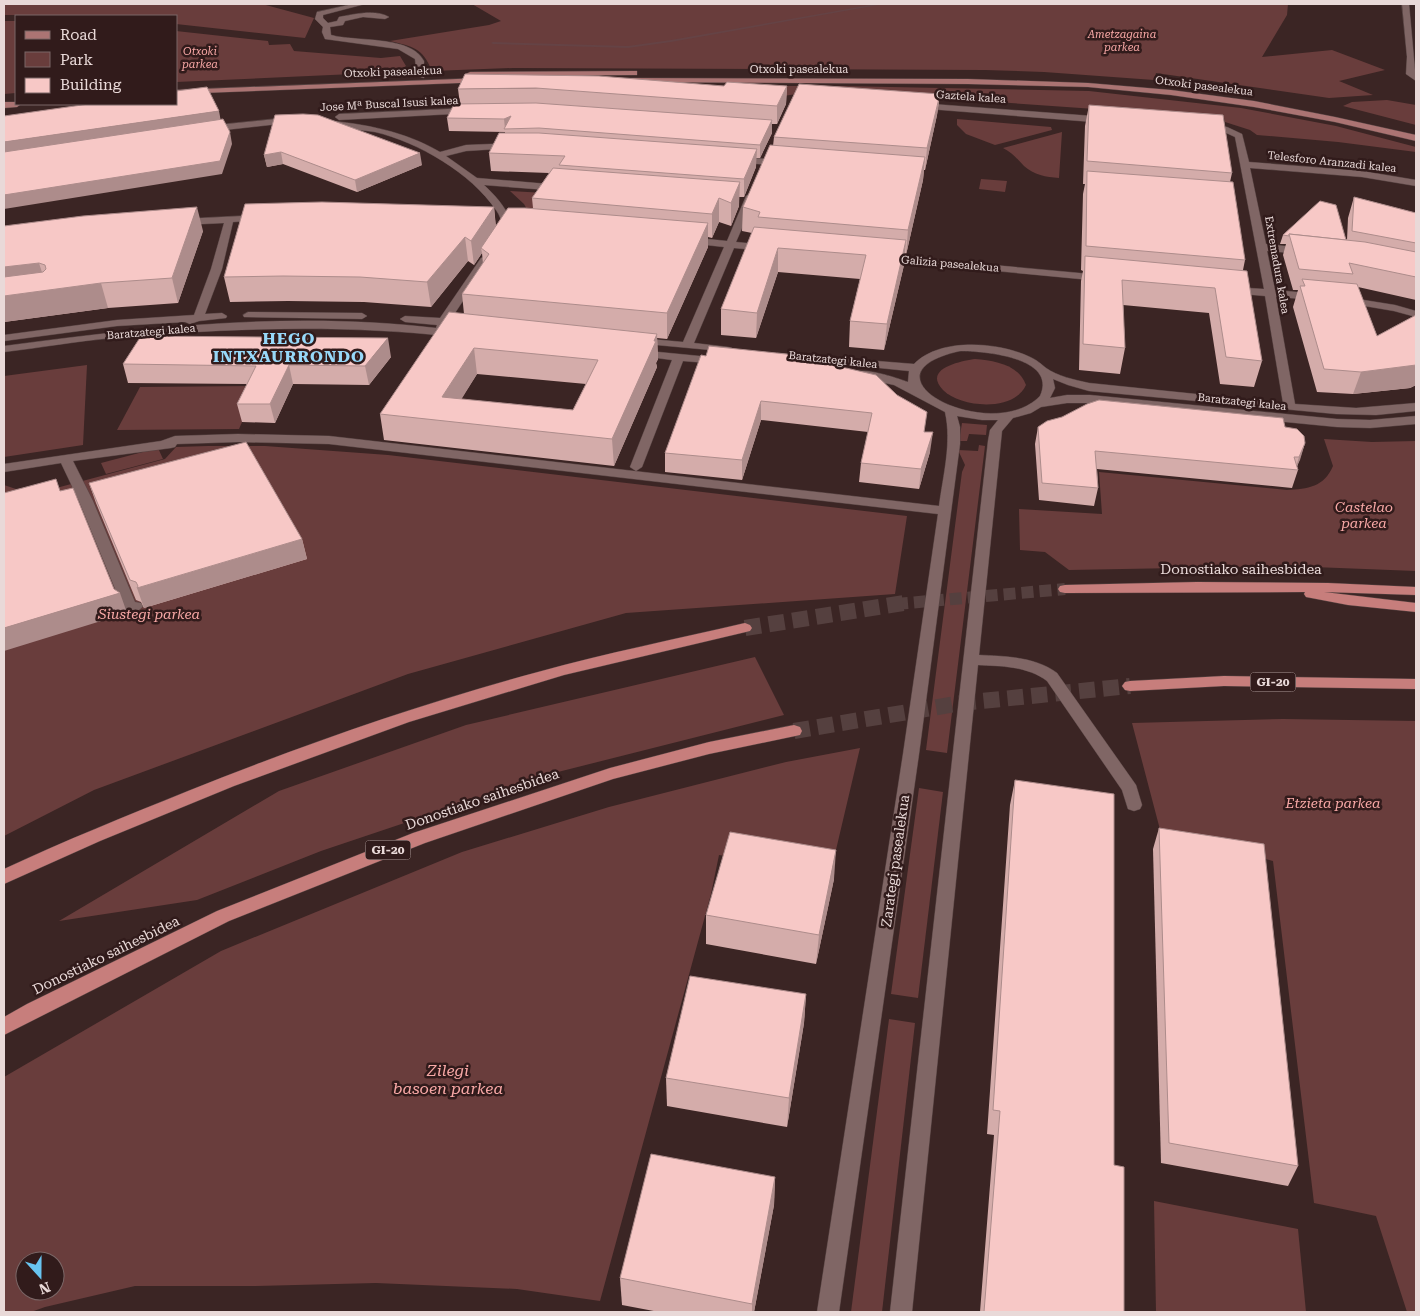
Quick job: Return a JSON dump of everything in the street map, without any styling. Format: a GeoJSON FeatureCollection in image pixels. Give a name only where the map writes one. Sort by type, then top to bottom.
{"type":"FeatureCollection","features":[{"type":"Feature","properties":{"kind":"highway","name":"Donostiako saihesbidea"},"geometry":{"type":"LineString","coordinates":[[1065,589],[1270,586],[1416,591]]}},
{"type":"Feature","properties":{"kind":"highway"},"geometry":{"type":"LineString","coordinates":[[1270,586],[1348,601],[1416,608]]}},
{"type":"Feature","properties":{"kind":"highway"},"geometry":{"type":"LineString","coordinates":[[4,877],[54,853],[276,762],[384,724],[538,677],[746,628]]}},
{"type":"Feature","properties":{"kind":"highway","name":"GI-20"},"geometry":{"type":"LineString","coordinates":[[1130,686],[1224,681],[1416,684]]}},
{"type":"Feature","properties":{"kind":"highway","name":"Donostiako saihesbidea"},"geometry":{"type":"LineString","coordinates":[[4,1027],[34,1010],[223,916],[419,838],[610,774],[709,748],[794,731]]}},
{"type":"Feature","properties":{"kind":"main road","name":"Otxoki pasealekua"},"geometry":{"type":"LineString","coordinates":[[178,86],[518,72],[1008,75],[1139,83],[1231,94],[1311,107],[1416,130]]}},
{"type":"Feature","properties":{"kind":"main road","name":"Otxoki pasealekua"},"geometry":{"type":"LineString","coordinates":[[178,92],[498,79],[1044,82],[1140,89],[1229,100],[1305,113],[1416,138]]}},
{"type":"Feature","properties":{"kind":"street"},"geometry":{"type":"LineString","coordinates":[[361,4],[320,14],[319,20],[327,26],[340,23],[342,19],[363,15],[385,17]]}},
{"type":"Feature","properties":{"kind":"street"},"geometry":{"type":"LineString","coordinates":[[1405,4],[1411,57],[1410,74],[1416,79]]}},
{"type":"Feature","properties":{"kind":"street"},"geometry":{"type":"LineString","coordinates":[[327,26],[326,32],[328,37],[336,40],[386,45],[408,51],[417,56],[421,63],[420,76]]}},
{"type":"Feature","properties":{"kind":"street","name":"Gaztela kalea"},"geometry":{"type":"LineString","coordinates":[[912,105],[1116,121]]}},
{"type":"Feature","properties":{"kind":"street","name":"Jose Mª Buscal Isusi kalea"},"geometry":{"type":"LineString","coordinates":[[310,120],[480,111]]}},
{"type":"Feature","properties":{"kind":"street"},"geometry":{"type":"LineString","coordinates":[[198,130],[232,125],[310,120],[356,126],[404,138],[440,155],[474,181],[500,208],[507,227]]}},
{"type":"Feature","properties":{"kind":"street","name":"Extremadura kalea"},"geometry":{"type":"LineString","coordinates":[[1201,127],[1233,131],[1239,136],[1246,164],[1248,202],[1261,247],[1290,407]]}},
{"type":"Feature","properties":{"kind":"street"},"geometry":{"type":"LineString","coordinates":[[440,155],[466,148],[521,146]]}},
{"type":"Feature","properties":{"kind":"street"},"geometry":{"type":"LineString","coordinates":[[725,159],[797,165]]}},
{"type":"Feature","properties":{"kind":"street","name":"Telesforo Aranzadi kalea"},"geometry":{"type":"LineString","coordinates":[[1246,164],[1362,174],[1416,182]]}},
{"type":"Feature","properties":{"kind":"street"},"geometry":{"type":"LineString","coordinates":[[474,181],[570,189]]}},
{"type":"Feature","properties":{"kind":"street"},"geometry":{"type":"LineString","coordinates":[[687,346],[729,244],[744,202],[755,186]]}},
{"type":"Feature","properties":{"kind":"street"},"geometry":{"type":"LineString","coordinates":[[173,223],[268,218]]}},
{"type":"Feature","properties":{"kind":"street"},"geometry":{"type":"LineString","coordinates":[[111,335],[118,330],[184,324],[198,317],[207,298],[227,232],[228,220]]}},
{"type":"Feature","properties":{"kind":"street"},"geometry":{"type":"LineString","coordinates":[[681,240],[778,249]]}},
{"type":"Feature","properties":{"kind":"street"},"geometry":{"type":"LineString","coordinates":[[1261,247],[1316,252]]}},
{"type":"Feature","properties":{"kind":"street"},"geometry":{"type":"LineString","coordinates":[[430,344],[493,250]]}},
{"type":"Feature","properties":{"kind":"street","name":"Galizia pasealekua"},"geometry":{"type":"LineString","coordinates":[[876,258],[1112,279]]}},
{"type":"Feature","properties":{"kind":"street"},"geometry":{"type":"LineString","coordinates":[[1216,288],[1332,298],[1395,308],[1416,314]]}},
{"type":"Feature","properties":{"kind":"street","name":"Baratzategi kalea"},"geometry":{"type":"LineString","coordinates":[[4,338],[116,323],[198,317],[340,315],[477,325]]}},
{"type":"Feature","properties":{"kind":"street","name":"Baratzategi kalea"},"geometry":{"type":"LineString","coordinates":[[4,349],[111,335],[190,328],[264,325],[406,328],[470,336]]}},
{"type":"Feature","properties":{"kind":"street"},"geometry":{"type":"LineString","coordinates":[[733,362],[679,357],[630,346],[687,346],[737,351]]}},
{"type":"Feature","properties":{"kind":"street","name":"Baratzategi kalea"},"geometry":{"type":"LineString","coordinates":[[766,354],[916,368],[924,360],[937,353],[972,348],[990,349],[1014,355],[1072,384],[1089,387],[1359,412],[1388,411],[1416,407]]}},
{"type":"Feature","properties":{"kind":"street"},"geometry":{"type":"LineString","coordinates":[[636,466],[679,357]]}},
{"type":"Feature","properties":{"kind":"street"},"geometry":{"type":"LineString","coordinates":[[916,368],[913,379],[921,394]]}},
{"type":"Feature","properties":{"kind":"street"},"geometry":{"type":"LineString","coordinates":[[1039,404],[1046,396],[1049,386],[1041,370]]}},
{"type":"Feature","properties":{"kind":"street","name":"Baratzategi kalea"},"geometry":{"type":"LineString","coordinates":[[850,374],[884,377],[903,383],[932,402],[950,410],[976,416],[1009,415],[1031,409],[1039,404],[1067,399],[1090,399],[1337,423],[1370,424],[1416,420]]}},
{"type":"Feature","properties":{"kind":"street","name":"Zarategi pasealekua"},"geometry":{"type":"LineString","coordinates":[[828,1312],[910,761],[954,444],[954,427],[950,410]]}},
{"type":"Feature","properties":{"kind":"street"},"geometry":{"type":"LineString","coordinates":[[901,1312],[994,441],[996,430],[1009,415]]}},
{"type":"Feature","properties":{"kind":"street"},"geometry":{"type":"LineString","coordinates":[[4,468],[168,444],[174,440],[238,438],[328,440],[944,512]]}},
{"type":"Feature","properties":{"kind":"street"},"geometry":{"type":"LineString","coordinates":[[65,458],[86,501],[130,608],[136,606]]}},
{"type":"Feature","properties":{"kind":"street"},"geometry":{"type":"LineString","coordinates":[[971,660],[997,661],[1044,670],[1052,677],[1130,789],[1134,805]]}},
{"type":"Feature","properties":{"kind":"green space"},"geometry":{"type":"Polygon","coordinates":[[[4,4],[262,4],[314,18],[305,38],[178,24],[178,15],[4,15],[4,4]]]}},
{"type":"Feature","properties":{"kind":"green space","name":"Ametzagaina parkea"},"geometry":{"type":"Polygon","coordinates":[[[472,4],[1288,4],[1287,15],[1262,57],[1332,50],[1385,70],[1339,81],[1373,95],[1329,98],[1156,73],[1154,80],[985,70],[513,68],[432,71],[424,57],[416,49],[390,41],[489,25],[501,21],[472,4]]]}},
{"type":"Feature","properties":{"kind":"green space"},"geometry":{"type":"Polygon","coordinates":[[[4,21],[15,21],[15,93],[4,94],[4,21]]]}},
{"type":"Feature","properties":{"kind":"green space","name":"Otxoki parkea"},"geometry":{"type":"Polygon","coordinates":[[[178,31],[268,41],[269,45],[290,44],[294,51],[381,58],[400,56],[406,66],[397,72],[178,82],[178,31]]]}},
{"type":"Feature","properties":{"kind":"green space"},"geometry":{"type":"Polygon","coordinates":[[[627,86],[840,86],[1089,91],[1241,108],[1336,126],[1416,147],[1416,152],[1338,142],[1257,135],[1250,130],[1225,122],[1224,118],[825,90],[783,96],[627,86]]]}},
{"type":"Feature","properties":{"kind":"green space"},"geometry":{"type":"Polygon","coordinates":[[[1387,100],[1416,105],[1416,125],[1343,106],[1352,102],[1387,100]]]}},
{"type":"Feature","properties":{"kind":"green space"},"geometry":{"type":"Polygon","coordinates":[[[957,119],[1051,127],[1052,130],[995,145],[966,134],[957,125],[957,119]]]}},
{"type":"Feature","properties":{"kind":"green space"},"geometry":{"type":"Polygon","coordinates":[[[1062,132],[1059,178],[1032,172],[1003,148],[1062,132]]]}},
{"type":"Feature","properties":{"kind":"green space"},"geometry":{"type":"Polygon","coordinates":[[[981,179],[1007,181],[1005,192],[979,189],[981,179]]]}},
{"type":"Feature","properties":{"kind":"green space"},"geometry":{"type":"Polygon","coordinates":[[[510,191],[545,193],[529,213],[524,204],[510,191]]]}},
{"type":"Feature","properties":{"kind":"green space"},"geometry":{"type":"Polygon","coordinates":[[[975,359],[990,361],[1012,368],[1026,385],[1020,394],[1010,400],[987,404],[962,401],[943,390],[937,376],[940,371],[954,364],[975,359]]]}},
{"type":"Feature","properties":{"kind":"green space"},"geometry":{"type":"Polygon","coordinates":[[[87,365],[83,445],[4,457],[4,376],[87,365]]]}},
{"type":"Feature","properties":{"kind":"green space"},"geometry":{"type":"Polygon","coordinates":[[[258,386],[239,429],[117,430],[140,387],[258,386]]]}},
{"type":"Feature","properties":{"kind":"green space"},"geometry":{"type":"Polygon","coordinates":[[[962,423],[987,425],[986,435],[969,434],[967,441],[959,441],[962,423]]]}},
{"type":"Feature","properties":{"kind":"green space","name":"Castelao parkea"},"geometry":{"type":"Polygon","coordinates":[[[1324,439],[1372,442],[1416,441],[1416,571],[1288,566],[1069,570],[1045,552],[1020,550],[1019,509],[1102,514],[1099,472],[1287,490],[1302,489],[1320,483],[1333,466],[1324,439]]]}},
{"type":"Feature","properties":{"kind":"green space"},"geometry":{"type":"Polygon","coordinates":[[[979,445],[985,446],[947,753],[926,750],[962,472],[965,465],[958,450],[978,451],[979,445]]]}},
{"type":"Feature","properties":{"kind":"green space","name":"Siustegi parkea"},"geometry":{"type":"Polygon","coordinates":[[[265,446],[388,455],[907,516],[895,594],[626,613],[408,674],[94,790],[4,836],[4,485],[16,489],[28,487],[45,491],[165,459],[176,447],[265,446]]]}},
{"type":"Feature","properties":{"kind":"green space"},"geometry":{"type":"Polygon","coordinates":[[[158,448],[163,459],[106,474],[101,463],[158,448]]]}},
{"type":"Feature","properties":{"kind":"green space"},"geometry":{"type":"Polygon","coordinates":[[[755,657],[784,715],[550,774],[321,851],[197,900],[59,921],[279,791],[466,725],[755,657]]]}},
{"type":"Feature","properties":{"kind":"green space","name":"Etzieta parkea"},"geometry":{"type":"Polygon","coordinates":[[[1283,719],[1416,721],[1416,1312],[1407,1312],[1376,1216],[1314,1203],[1273,861],[1255,856],[1163,841],[1132,723],[1283,719]]]}},
{"type":"Feature","properties":{"kind":"green space","name":"Zilegi basoen parkea"},"geometry":{"type":"Polygon","coordinates":[[[860,748],[831,871],[719,855],[711,894],[600,1301],[517,1289],[376,1283],[256,1286],[135,1286],[31,1312],[4,1312],[4,1077],[221,951],[462,852],[609,807],[786,762],[860,748]]]}},
{"type":"Feature","properties":{"kind":"green space"},"geometry":{"type":"Polygon","coordinates":[[[919,788],[943,792],[918,998],[891,994],[919,788]]]}},
{"type":"Feature","properties":{"kind":"green space"},"geometry":{"type":"Polygon","coordinates":[[[889,1019],[915,1023],[882,1312],[851,1312],[889,1019]]]}},
{"type":"Feature","properties":{"kind":"green space"},"geometry":{"type":"Polygon","coordinates":[[[1154,1201],[1298,1229],[1306,1312],[1156,1312],[1154,1201]]]}},
{"type":"Feature","properties":{"kind":"building"},"geometry":{"type":"Polygon","coordinates":[[[465,74],[599,76],[724,86],[727,82],[787,86],[777,106],[536,88],[458,89],[465,74]]]}},
{"type":"Feature","properties":{"kind":"building"},"geometry":{"type":"Polygon","coordinates":[[[799,84],[940,94],[927,148],[774,137],[799,84]]]}},
{"type":"Feature","properties":{"kind":"building"},"geometry":{"type":"Polygon","coordinates":[[[207,87],[219,111],[4,142],[4,116],[82,105],[178,105],[178,91],[207,87]]]}},
{"type":"Feature","properties":{"kind":"building"},"geometry":{"type":"Polygon","coordinates":[[[536,103],[772,120],[760,145],[539,128],[504,129],[511,116],[504,119],[447,118],[454,104],[536,103]]]}},
{"type":"Feature","properties":{"kind":"building"},"geometry":{"type":"Polygon","coordinates":[[[1089,105],[1223,115],[1232,173],[1087,161],[1089,105]]]}},
{"type":"Feature","properties":{"kind":"building"},"geometry":{"type":"Polygon","coordinates":[[[275,115],[318,115],[420,153],[355,180],[281,152],[264,155],[275,115]]]}},
{"type":"Feature","properties":{"kind":"building"},"geometry":{"type":"Polygon","coordinates":[[[223,119],[230,132],[220,161],[4,195],[4,152],[223,119]]]}},
{"type":"Feature","properties":{"kind":"building"},"geometry":{"type":"Polygon","coordinates":[[[499,133],[539,133],[757,149],[744,179],[559,165],[565,156],[489,153],[499,133]]]}},
{"type":"Feature","properties":{"kind":"building"},"geometry":{"type":"Polygon","coordinates":[[[770,145],[925,157],[908,230],[758,217],[760,212],[743,207],[770,145]]]}},
{"type":"Feature","properties":{"kind":"building"},"geometry":{"type":"Polygon","coordinates":[[[553,168],[740,182],[731,203],[719,198],[712,214],[532,198],[553,168]]]}},
{"type":"Feature","properties":{"kind":"building"},"geometry":{"type":"Polygon","coordinates":[[[1087,171],[1233,182],[1245,260],[1086,246],[1087,171]]]}},
{"type":"Feature","properties":{"kind":"building"},"geometry":{"type":"Polygon","coordinates":[[[1354,197],[1416,213],[1416,243],[1352,231],[1354,197]]]}},
{"type":"Feature","properties":{"kind":"building"},"geometry":{"type":"Polygon","coordinates":[[[1320,201],[1336,205],[1346,240],[1283,235],[1320,201]]]}},
{"type":"Feature","properties":{"kind":"building"},"geometry":{"type":"Polygon","coordinates":[[[322,202],[494,207],[471,241],[465,237],[427,282],[360,277],[224,277],[245,204],[322,202]]]}},
{"type":"Feature","properties":{"kind":"building"},"geometry":{"type":"Polygon","coordinates":[[[197,207],[172,278],[101,283],[4,296],[4,277],[43,272],[46,269],[45,265],[39,263],[4,267],[4,226],[83,216],[197,207]]]}},
{"type":"Feature","properties":{"kind":"building"},"geometry":{"type":"Polygon","coordinates":[[[508,208],[708,223],[667,313],[462,294],[489,254],[481,248],[508,208]]]}},
{"type":"Feature","properties":{"kind":"building"},"geometry":{"type":"Polygon","coordinates":[[[754,227],[906,240],[887,324],[850,321],[866,255],[778,248],[757,313],[721,309],[754,227]]]}},
{"type":"Feature","properties":{"kind":"building"},"geometry":{"type":"Polygon","coordinates":[[[1289,234],[1365,242],[1416,252],[1416,277],[1349,263],[1353,274],[1299,269],[1289,234]]]}},
{"type":"Feature","properties":{"kind":"building"},"geometry":{"type":"Polygon","coordinates":[[[1085,256],[1247,271],[1262,361],[1226,357],[1215,288],[1122,280],[1125,348],[1083,344],[1085,256]]]}},
{"type":"Feature","properties":{"kind":"building"},"geometry":{"type":"Polygon","coordinates":[[[1302,279],[1357,284],[1377,336],[1416,315],[1416,365],[1361,372],[1324,369],[1300,286],[1305,286],[1302,279]]]}},
{"type":"Feature","properties":{"kind":"building"},"geometry":{"type":"Polygon","coordinates":[[[449,312],[657,334],[654,341],[656,341],[612,439],[380,414],[449,312]],[[474,348],[442,397],[573,410],[598,360],[474,348]]]}},
{"type":"Feature","properties":{"kind":"building"},"geometry":{"type":"Polygon","coordinates":[[[141,336],[388,338],[365,366],[289,365],[270,404],[237,404],[256,366],[123,364],[141,336]]]}},
{"type":"Feature","properties":{"kind":"building"},"geometry":{"type":"Polygon","coordinates":[[[709,346],[786,354],[876,375],[897,395],[927,412],[924,432],[933,432],[921,469],[861,463],[872,413],[761,401],[742,460],[665,453],[701,355],[706,356],[709,346]]]}},
{"type":"Feature","properties":{"kind":"building"},"geometry":{"type":"Polygon","coordinates":[[[1099,400],[1283,418],[1285,427],[1297,429],[1304,436],[1305,443],[1299,457],[1294,457],[1298,470],[1095,451],[1098,488],[1042,483],[1038,427],[1047,421],[1062,417],[1099,400]]]}},
{"type":"Feature","properties":{"kind":"building"},"geometry":{"type":"Polygon","coordinates":[[[246,442],[302,539],[137,588],[136,582],[130,580],[89,483],[246,442]]]}},
{"type":"Feature","properties":{"kind":"building"},"geometry":{"type":"Polygon","coordinates":[[[56,479],[60,491],[73,488],[114,589],[120,593],[4,628],[4,493],[56,479]]]}},
{"type":"Feature","properties":{"kind":"building"},"geometry":{"type":"Polygon","coordinates":[[[1015,780],[1114,794],[1114,1165],[1124,1167],[1124,1312],[984,1312],[1000,1111],[993,1110],[1015,780]]]}},
{"type":"Feature","properties":{"kind":"building"},"geometry":{"type":"Polygon","coordinates":[[[1159,828],[1264,844],[1298,1166],[1169,1143],[1159,828]]]}},
{"type":"Feature","properties":{"kind":"building"},"geometry":{"type":"Polygon","coordinates":[[[730,832],[836,850],[819,935],[706,915],[730,832]]]}},
{"type":"Feature","properties":{"kind":"building"},"geometry":{"type":"Polygon","coordinates":[[[690,976],[806,994],[789,1098],[666,1078],[690,976]]]}},
{"type":"Feature","properties":{"kind":"building"},"geometry":{"type":"Polygon","coordinates":[[[651,1154],[775,1177],[752,1304],[620,1278],[651,1154]]]}},
{"type":"Feature","properties":{"kind":"waterway"},"geometry":{"type":"LineString","coordinates":[[493,43],[628,47],[882,4]]}},
{"type":"Feature","properties":{"kind":"tunnel"},"geometry":{"type":"LineString","coordinates":[[900,604],[1065,589]]}},
{"type":"Feature","properties":{"kind":"tunnel"},"geometry":{"type":"LineString","coordinates":[[900,604],[904,603]]}},
{"type":"Feature","properties":{"kind":"tunnel"},"geometry":{"type":"LineString","coordinates":[[745,628],[900,604]]}},
{"type":"Feature","properties":{"kind":"tunnel"},"geometry":{"type":"LineString","coordinates":[[794,731],[962,703],[1130,686]]}},
{"type":"Feature","properties":{"kind":"district","name":"HEGO INTXAURRONDO"},"geometry":{"type":"Point","coordinates":[289,347]}}]}
